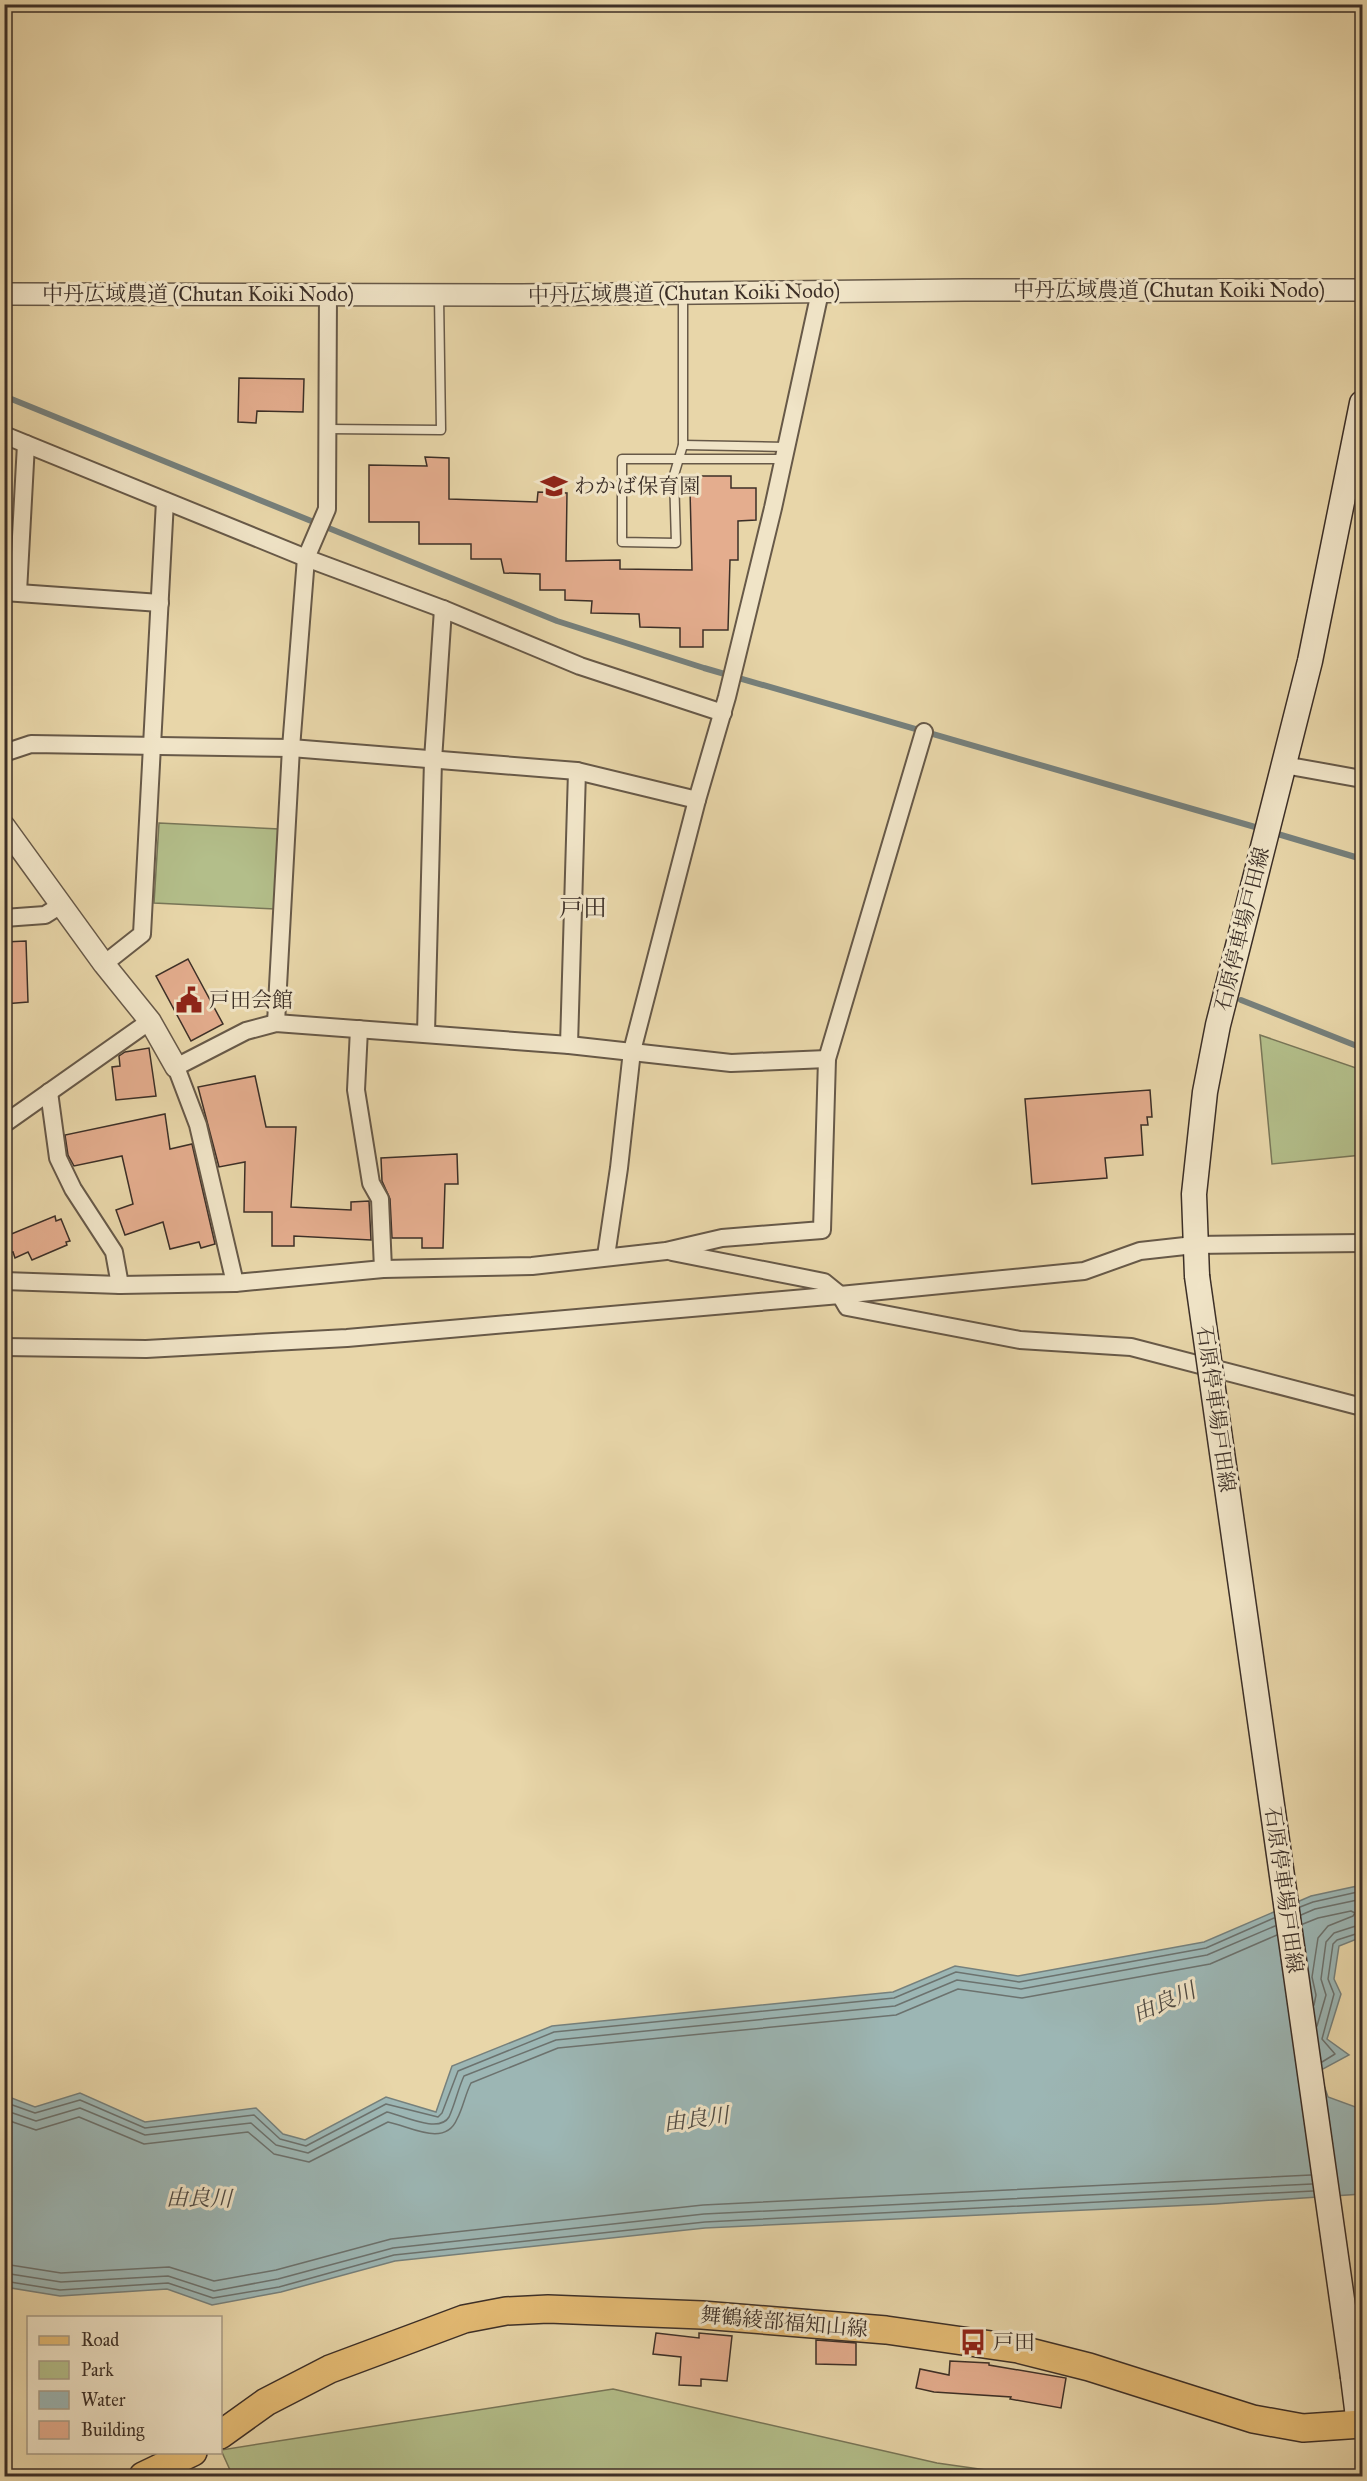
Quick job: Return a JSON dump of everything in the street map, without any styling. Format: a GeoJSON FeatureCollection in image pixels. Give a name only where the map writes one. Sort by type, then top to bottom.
{"type":"FeatureCollection","features":[{"type":"Feature","properties":{"kind":"main road","name":"石原停車場戸田線"},"geometry":{"type":"LineString","coordinates":[[1361,2425],[1197,1276],[1194,1245],[1194,1194],[1205,1092],[1218,1025],[1318,626],[1362,403]]}},
{"type":"Feature","properties":{"kind":"main road","name":"舞鶴綾部福知山線"},"geometry":{"type":"LineString","coordinates":[[222,2434],[266,2402],[330,2369],[464,2319],[506,2312],[548,2309],[702,2314],[886,2330],[1018,2349],[1089,2367],[1253,2419],[1303,2428],[1361,2425]]}},
{"type":"Feature","properties":{"kind":"main road"},"geometry":{"type":"LineString","coordinates":[[142,2476],[189,2454]]}},
{"type":"Feature","properties":{"kind":"street","name":"中丹広域農道 (Chutan Koiki Nodo)"},"geometry":{"type":"LineString","coordinates":[[4,294],[1362,290]]}},
{"type":"Feature","properties":{"kind":"street"},"geometry":{"type":"LineString","coordinates":[[606,1256],[619,1168],[632,1051],[697,800],[734,669],[820,292]]}},
{"type":"Feature","properties":{"kind":"street"},"geometry":{"type":"LineString","coordinates":[[276,1023],[291,748],[308,552],[327,509],[328,294]]}},
{"type":"Feature","properties":{"kind":"street"},"geometry":{"type":"LineString","coordinates":[[4,435],[165,501],[308,552],[580,666],[725,705]]}},
{"type":"Feature","properties":{"kind":"street"},"geometry":{"type":"LineString","coordinates":[[26,444],[11,592],[160,603]]}},
{"type":"Feature","properties":{"kind":"street"},"geometry":{"type":"LineString","coordinates":[[104,964],[142,934],[165,501]]}},
{"type":"Feature","properties":{"kind":"street"},"geometry":{"type":"LineString","coordinates":[[426,1033],[433,760],[443,609]]}},
{"type":"Feature","properties":{"kind":"street"},"geometry":{"type":"LineString","coordinates":[[4,1281],[120,1285],[235,1283],[383,1269],[532,1266],[666,1251],[722,1238],[822,1230],[827,1059],[924,732]]}},
{"type":"Feature","properties":{"kind":"street"},"geometry":{"type":"LineString","coordinates":[[4,753],[31,744],[291,748],[577,771],[697,800]]}},
{"type":"Feature","properties":{"kind":"street"},"geometry":{"type":"LineString","coordinates":[[1284,765],[1362,779]]}},
{"type":"Feature","properties":{"kind":"street"},"geometry":{"type":"LineString","coordinates":[[569,1045],[577,771]]}},
{"type":"Feature","properties":{"kind":"street"},"geometry":{"type":"LineString","coordinates":[[4,826],[104,964],[150,1021],[176,1066],[198,1125],[235,1283]]}},
{"type":"Feature","properties":{"kind":"street"},"geometry":{"type":"LineString","coordinates":[[4,918],[45,915],[62,905]]}},
{"type":"Feature","properties":{"kind":"street"},"geometry":{"type":"LineString","coordinates":[[4,1124],[150,1021]]}},
{"type":"Feature","properties":{"kind":"street"},"geometry":{"type":"LineString","coordinates":[[176,1066],[246,1031],[276,1023],[569,1045],[731,1063],[827,1059]]}},
{"type":"Feature","properties":{"kind":"street"},"geometry":{"type":"LineString","coordinates":[[358,1029],[356,1090],[371,1183],[380,1199],[383,1269]]}},
{"type":"Feature","properties":{"kind":"street"},"geometry":{"type":"LineString","coordinates":[[49,1092],[58,1158],[73,1190],[114,1252],[120,1285]]}},
{"type":"Feature","properties":{"kind":"street"},"geometry":{"type":"LineString","coordinates":[[4,1347],[146,1349],[347,1338],[840,1295],[1084,1271],[1140,1251],[1194,1245],[1362,1243]]}},
{"type":"Feature","properties":{"kind":"street"},"geometry":{"type":"LineString","coordinates":[[666,1251],[824,1282],[840,1295],[847,1307],[1020,1340],[1131,1347],[1362,1407]]}},
{"type":"Feature","properties":{"kind":"lane"},"geometry":{"type":"LineString","coordinates":[[684,293],[683,446],[679,460],[674,475],[676,543],[622,542],[622,459],[679,460],[785,453]]}},
{"type":"Feature","properties":{"kind":"lane"},"geometry":{"type":"LineString","coordinates":[[327,429],[441,430],[439,294]]}},
{"type":"Feature","properties":{"kind":"lane"},"geometry":{"type":"LineString","coordinates":[[683,446],[785,453]]}},
{"type":"Feature","properties":{"kind":"green space"},"geometry":{"type":"Polygon","coordinates":[[[159,823],[279,829],[275,909],[154,903],[159,823]]]}},
{"type":"Feature","properties":{"kind":"green space"},"geometry":{"type":"Polygon","coordinates":[[[1260,1035],[1362,1070],[1362,1155],[1272,1164],[1260,1035]]]}},
{"type":"Feature","properties":{"kind":"green space"},"geometry":{"type":"Polygon","coordinates":[[[613,2389],[937,2463],[1029,2476],[228,2476],[230,2470],[222,2450],[613,2389]]]}},
{"type":"Feature","properties":{"kind":"water","name":"由良川"},"geometry":{"type":"Polygon","coordinates":[[[1362,1885],[1362,1937],[1339,1946],[1334,1979],[1341,1994],[1327,2039],[1349,2055],[1319,2071],[1328,2097],[1361,2109],[1362,2194],[1215,2204],[705,2228],[395,2261],[281,2292],[212,2305],[167,2289],[60,2296],[5,2287],[4,2095],[35,2107],[80,2093],[145,2122],[256,2108],[283,2134],[305,2140],[386,2097],[436,2112],[452,2066],[552,2026],[893,1992],[955,1966],[1018,1976],[1204,1942],[1311,1896],[1362,1885]]]}},
{"type":"Feature","properties":{"kind":"building"},"geometry":{"type":"Polygon","coordinates":[[[239,378],[304,379],[303,412],[257,411],[256,423],[238,422],[239,378]]]}},
{"type":"Feature","properties":{"kind":"building"},"geometry":{"type":"Polygon","coordinates":[[[425,457],[449,458],[449,499],[537,502],[538,492],[567,493],[566,561],[620,560],[620,569],[692,570],[690,490],[699,490],[699,476],[731,476],[731,488],[756,488],[756,520],[738,521],[738,560],[730,560],[728,630],[703,630],[703,647],[680,647],[680,628],[640,627],[639,614],[591,613],[592,601],[565,600],[565,590],[540,590],[540,574],[504,573],[501,559],[471,559],[471,544],[419,544],[419,522],[369,522],[369,465],[427,466],[425,457]]]}},
{"type":"Feature","properties":{"kind":"building"},"geometry":{"type":"Polygon","coordinates":[[[26,941],[28,1002],[4,1004],[4,942],[26,941]]]}},
{"type":"Feature","properties":{"kind":"building","name":"戸田会館"},"geometry":{"type":"Polygon","coordinates":[[[188,959],[223,1024],[191,1041],[156,976],[188,959]]]}},
{"type":"Feature","properties":{"kind":"building"},"geometry":{"type":"Polygon","coordinates":[[[149,1048],[156,1096],[116,1100],[112,1067],[120,1066],[119,1056],[125,1052],[149,1048]]]}},
{"type":"Feature","properties":{"kind":"building"},"geometry":{"type":"Polygon","coordinates":[[[255,1076],[266,1127],[296,1127],[291,1207],[351,1210],[351,1202],[369,1201],[371,1240],[294,1236],[294,1246],[272,1246],[272,1212],[244,1212],[245,1162],[219,1167],[198,1087],[255,1076]]]}},
{"type":"Feature","properties":{"kind":"building"},"geometry":{"type":"Polygon","coordinates":[[[1150,1090],[1152,1117],[1147,1117],[1148,1125],[1141,1125],[1143,1155],[1105,1158],[1107,1178],[1032,1184],[1025,1099],[1150,1090]]]}},
{"type":"Feature","properties":{"kind":"building"},"geometry":{"type":"Polygon","coordinates":[[[165,1114],[170,1149],[192,1144],[215,1244],[201,1248],[199,1242],[170,1249],[163,1222],[125,1235],[116,1210],[133,1204],[122,1156],[74,1166],[68,1155],[65,1135],[165,1114]]]}},
{"type":"Feature","properties":{"kind":"building"},"geometry":{"type":"Polygon","coordinates":[[[457,1154],[458,1184],[445,1184],[443,1248],[422,1248],[422,1238],[392,1238],[390,1199],[382,1181],[381,1158],[457,1154]]]}},
{"type":"Feature","properties":{"kind":"building"},"geometry":{"type":"Polygon","coordinates":[[[55,1216],[56,1221],[61,1219],[70,1241],[66,1242],[67,1245],[32,1260],[28,1252],[15,1258],[13,1252],[4,1254],[4,1237],[55,1216]]]}},
{"type":"Feature","properties":{"kind":"building"},"geometry":{"type":"Polygon","coordinates":[[[656,2333],[699,2338],[699,2333],[732,2336],[727,2381],[701,2379],[701,2386],[679,2385],[681,2357],[653,2354],[656,2333]]]}},
{"type":"Feature","properties":{"kind":"building"},"geometry":{"type":"Polygon","coordinates":[[[816,2340],[856,2343],[856,2365],[816,2364],[816,2340]]]}},
{"type":"Feature","properties":{"kind":"building"},"geometry":{"type":"Polygon","coordinates":[[[950,2361],[989,2363],[989,2365],[1066,2378],[1061,2408],[1010,2399],[1011,2397],[934,2392],[916,2388],[920,2369],[949,2375],[950,2361]]]}},
{"type":"Feature","properties":{"kind":"waterway"},"geometry":{"type":"LineString","coordinates":[[4,396],[557,621],[704,668],[1262,829]]}},
{"type":"Feature","properties":{"kind":"waterway"},"geometry":{"type":"LineString","coordinates":[[1271,832],[1362,859]]}},
{"type":"Feature","properties":{"kind":"waterway"},"geometry":{"type":"LineString","coordinates":[[1241,1000],[1362,1048]]}},
{"type":"Feature","properties":{"kind":"place","name":"わかば保育園"},"geometry":{"type":"Point","coordinates":[554,486]}},
{"type":"Feature","properties":{"kind":"place","name":"戸田会館"},"geometry":{"type":"Point","coordinates":[189,1000]}},
{"type":"Feature","properties":{"kind":"place","name":"戸田"},"geometry":{"type":"Point","coordinates":[973,2342]}},
{"type":"Feature","properties":{"kind":"district","name":"戸田"},"geometry":{"type":"Point","coordinates":[583,908]}}]}
